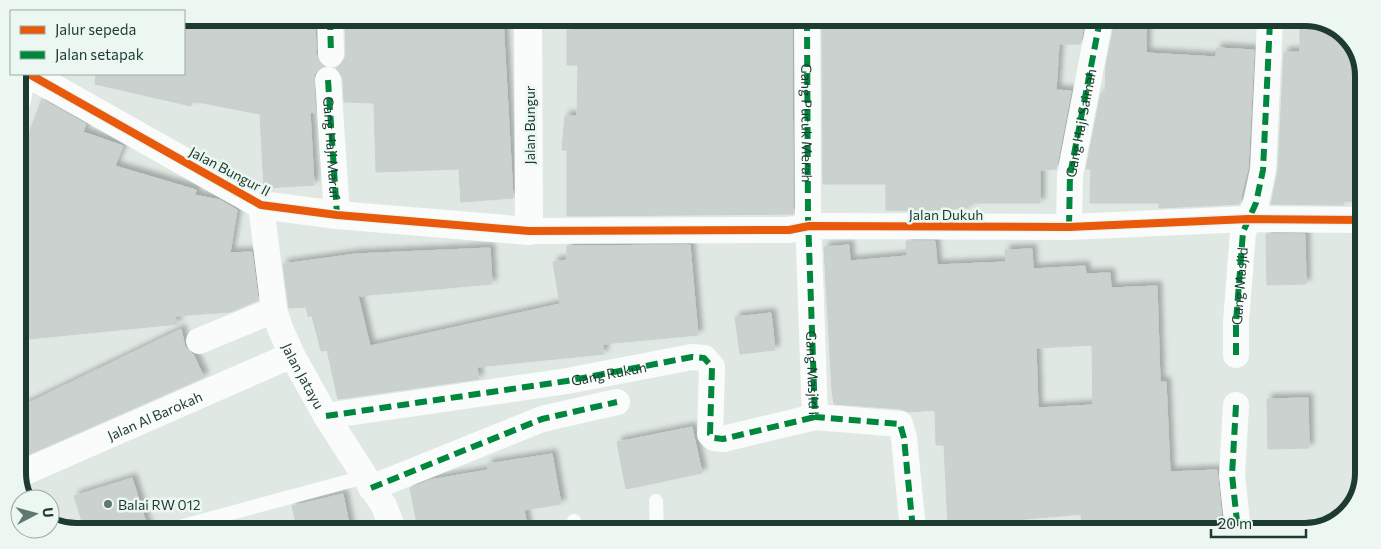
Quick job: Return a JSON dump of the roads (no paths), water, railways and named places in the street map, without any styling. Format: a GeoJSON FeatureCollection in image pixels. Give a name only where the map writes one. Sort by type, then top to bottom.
{"type":"FeatureCollection","features":[{"type":"Feature","properties":{"kind":"street"},"geometry":{"type":"LineString","coordinates":[[330,26],[331,54]]}},
{"type":"Feature","properties":{"kind":"street","name":"Jalan Bungur"},"geometry":{"type":"LineString","coordinates":[[528,26],[529,232]]}},
{"type":"Feature","properties":{"kind":"street","name":"Gang Pucuk Merah"},"geometry":{"type":"LineString","coordinates":[[807,26],[809,226]]}},
{"type":"Feature","properties":{"kind":"street","name":"Gang Haji Saimah"},"geometry":{"type":"LineString","coordinates":[[1069,227],[1070,175],[1099,26]]}},
{"type":"Feature","properties":{"kind":"street","name":"Gang Masjid"},"geometry":{"type":"LineString","coordinates":[[1236,355],[1236,322],[1243,232],[1256,204],[1263,170],[1270,26]]}},
{"type":"Feature","properties":{"kind":"street","name":"Jalan Bungur II"},"geometry":{"type":"LineString","coordinates":[[31,75],[261,205],[337,215],[529,232]]}},
{"type":"Feature","properties":{"kind":"street","name":"Gang Haji Maruf"},"geometry":{"type":"LineString","coordinates":[[328,80],[337,215]]}},
{"type":"Feature","properties":{"kind":"street","name":"Jalan Jatayu"},"geometry":{"type":"LineString","coordinates":[[261,205],[274,310],[292,355],[326,416],[367,483],[384,506],[391,523]]}},
{"type":"Feature","properties":{"kind":"street","name":"Jalan Dukuh"},"geometry":{"type":"LineString","coordinates":[[529,232],[789,230],[809,226],[1069,227],[1248,219],[1355,220]]}},
{"type":"Feature","properties":{"kind":"street","name":"Gang Masjid I"},"geometry":{"type":"LineString","coordinates":[[809,226],[815,417],[900,424],[904,438],[912,523]]}},
{"type":"Feature","properties":{"kind":"street"},"geometry":{"type":"LineString","coordinates":[[199,342],[274,310]]}},
{"type":"Feature","properties":{"kind":"street","name":"Jalan Al Barokah"},"geometry":{"type":"LineString","coordinates":[[26,471],[292,355]]}},
{"type":"Feature","properties":{"kind":"street","name":"Gang Rukun"},"geometry":{"type":"LineString","coordinates":[[326,416],[567,381],[692,357],[704,358],[712,367],[710,434],[714,438],[723,439],[815,417]]}},
{"type":"Feature","properties":{"kind":"street"},"geometry":{"type":"LineString","coordinates":[[367,483],[542,419],[617,402]]}},
{"type":"Feature","properties":{"kind":"street"},"geometry":{"type":"LineString","coordinates":[[1236,405],[1232,475],[1237,523]]}},
{"type":"Feature","properties":{"kind":"lane"},"geometry":{"type":"LineString","coordinates":[[195,523],[367,483]]}},
{"type":"Feature","properties":{"kind":"lane"},"geometry":{"type":"LineString","coordinates":[[656,502],[657,523]]}},
{"type":"Feature","properties":{"kind":"place","name":"Balai RW 012"},"geometry":{"type":"Point","coordinates":[108,504]}}]}
